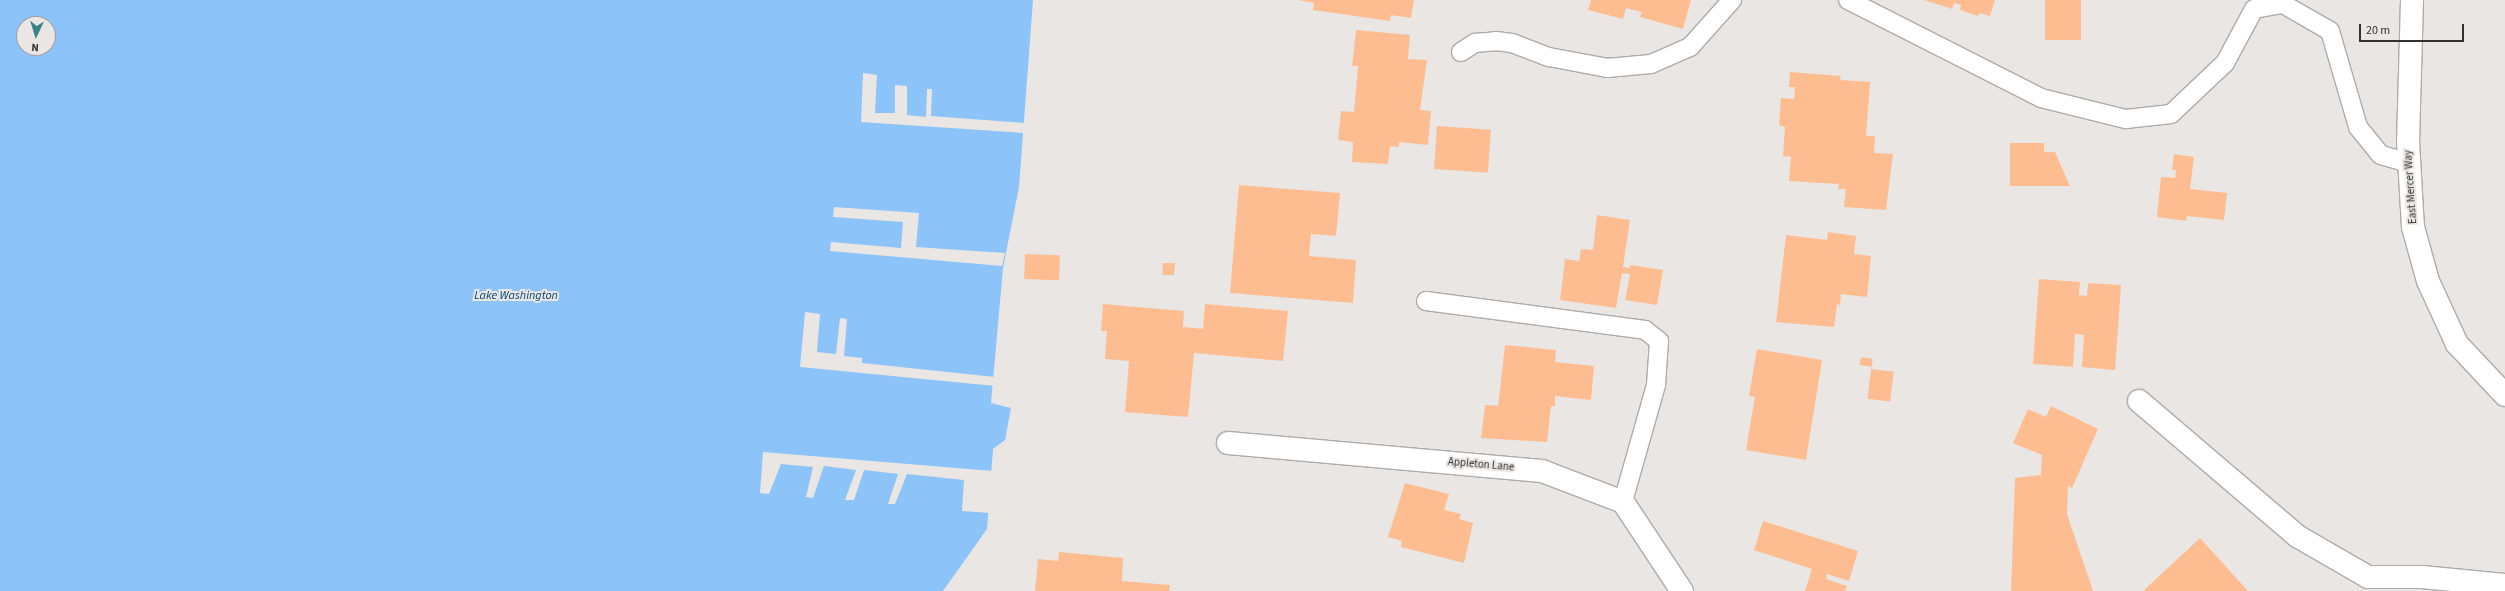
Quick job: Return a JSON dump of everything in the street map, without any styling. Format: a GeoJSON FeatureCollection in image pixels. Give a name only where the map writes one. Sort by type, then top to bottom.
{"type":"FeatureCollection","features":[{"type":"Feature","properties":{"kind":"street","name":"East Mercer Way"},"geometry":{"type":"LineString","coordinates":[[2412,0],[2409,163],[2413,227],[2428,281],[2457,344],[2505,395]]}},
{"type":"Feature","properties":{"kind":"street"},"geometry":{"type":"LineString","coordinates":[[2139,401],[2297,536],[2368,577],[2422,577],[2505,585]]}},
{"type":"Feature","properties":{"kind":"street","name":"Appleton Lane"},"geometry":{"type":"LineString","coordinates":[[1228,443],[1542,471],[1623,502]]}},
{"type":"Feature","properties":{"kind":"street"},"geometry":{"type":"LineString","coordinates":[[1623,502],[1682,591]]}},
{"type":"Feature","properties":{"kind":"lane"},"geometry":{"type":"LineString","coordinates":[[1461,52],[1474,43],[1496,41],[1512,43],[1549,57],[1607,68],[1651,64],[1690,47],[1732,0]]}},
{"type":"Feature","properties":{"kind":"lane"},"geometry":{"type":"LineString","coordinates":[[1848,0],[2040,98],[2126,119],[2171,114],[2225,63],[2254,9],[2283,4],[2330,30],[2358,127],[2381,155],[2409,163]]}},
{"type":"Feature","properties":{"kind":"lane"},"geometry":{"type":"LineString","coordinates":[[1426,301],[1645,330],[1659,341],[1656,385],[1623,502]]}},
{"type":"Feature","properties":{"kind":"water","name":"Lake Washington"},"geometry":{"type":"Polygon","coordinates":[[[0,0],[1033,0],[1019,187],[1003,268],[991,403],[1011,408],[1005,440],[993,449],[987,529],[943,591],[0,591],[0,0]]]}},
{"type":"Feature","properties":{"kind":"pier"},"geometry":{"type":"Polygon","coordinates":[[[863,73],[877,75],[875,113],[895,113],[895,85],[907,86],[907,115],[926,117],[927,89],[932,89],[931,116],[1025,123],[1024,133],[861,122],[863,73]]]}},
{"type":"Feature","properties":{"kind":"pier"},"geometry":{"type":"Polygon","coordinates":[[[834,207],[919,213],[916,247],[1005,253],[1002,266],[830,251],[831,242],[901,248],[903,222],[833,217],[834,207]]]}},
{"type":"Feature","properties":{"kind":"pier"},"geometry":{"type":"Polygon","coordinates":[[[805,312],[820,314],[817,352],[836,354],[840,318],[847,319],[844,356],[862,358],[862,363],[995,377],[995,386],[800,367],[805,312]]]}},
{"type":"Feature","properties":{"kind":"pier"},"geometry":{"type":"Polygon","coordinates":[[[763,452],[993,471],[990,513],[962,511],[964,480],[907,474],[895,504],[888,504],[898,474],[864,470],[854,500],[845,500],[856,470],[824,466],[813,498],[806,497],[813,467],[781,464],[769,494],[760,493],[763,452]]]}},
{"type":"Feature","properties":{"kind":"building"},"geometry":{"type":"Polygon","coordinates":[[[1298,0],[1414,0],[1411,18],[1391,15],[1390,21],[1313,10],[1314,3],[1298,0]]]}},
{"type":"Feature","properties":{"kind":"building"},"geometry":{"type":"Polygon","coordinates":[[[1591,0],[1691,0],[1683,29],[1640,17],[1642,12],[1626,8],[1623,19],[1588,10],[1591,0]]]}},
{"type":"Feature","properties":{"kind":"building"},"geometry":{"type":"Polygon","coordinates":[[[1924,0],[1995,0],[1990,16],[1979,13],[1978,16],[1960,10],[1961,5],[1954,3],[1952,9],[1924,0]]]}},
{"type":"Feature","properties":{"kind":"building"},"geometry":{"type":"Polygon","coordinates":[[[2045,0],[2081,0],[2081,40],[2045,40],[2045,0]]]}},
{"type":"Feature","properties":{"kind":"building"},"geometry":{"type":"Polygon","coordinates":[[[1356,30],[1410,35],[1408,59],[1427,60],[1420,110],[1431,111],[1428,145],[1399,142],[1399,147],[1390,146],[1388,164],[1352,162],[1353,142],[1338,140],[1341,111],[1354,112],[1358,66],[1352,66],[1356,30]]]}},
{"type":"Feature","properties":{"kind":"building"},"geometry":{"type":"Polygon","coordinates":[[[1790,72],[1841,76],[1840,80],[1870,82],[1866,136],[1875,136],[1874,153],[1893,154],[1886,210],[1844,207],[1846,189],[1838,189],[1839,184],[1789,181],[1791,157],[1783,156],[1785,127],[1779,125],[1781,98],[1794,99],[1795,87],[1789,87],[1790,72]]]}},
{"type":"Feature","properties":{"kind":"building"},"geometry":{"type":"Polygon","coordinates":[[[1437,126],[1491,130],[1488,173],[1434,169],[1437,126]]]}},
{"type":"Feature","properties":{"kind":"building"},"geometry":{"type":"Polygon","coordinates":[[[2010,143],[2044,143],[2044,152],[2055,152],[2070,186],[2010,186],[2010,143]]]}},
{"type":"Feature","properties":{"kind":"building"},"geometry":{"type":"Polygon","coordinates":[[[2174,154],[2194,157],[2190,189],[2227,193],[2224,220],[2187,216],[2186,221],[2157,217],[2161,177],[2175,178],[2176,170],[2172,170],[2174,154]]]}},
{"type":"Feature","properties":{"kind":"building"},"geometry":{"type":"Polygon","coordinates":[[[1239,185],[1340,193],[1336,236],[1311,234],[1309,256],[1356,260],[1353,303],[1230,293],[1239,185]]]}},
{"type":"Feature","properties":{"kind":"building"},"geometry":{"type":"Polygon","coordinates":[[[1597,215],[1630,220],[1623,267],[1630,268],[1630,265],[1663,270],[1657,305],[1625,300],[1630,274],[1622,273],[1616,308],[1560,300],[1565,259],[1579,261],[1581,249],[1593,250],[1597,215]]]}},
{"type":"Feature","properties":{"kind":"building"},"geometry":{"type":"Polygon","coordinates":[[[1828,232],[1856,236],[1854,254],[1871,256],[1867,297],[1841,294],[1840,305],[1837,304],[1834,327],[1776,322],[1786,235],[1827,240],[1828,232]]]}},
{"type":"Feature","properties":{"kind":"building"},"geometry":{"type":"Polygon","coordinates":[[[1025,254],[1060,255],[1059,280],[1024,279],[1025,254]]]}},
{"type":"Feature","properties":{"kind":"building"},"geometry":{"type":"Polygon","coordinates":[[[1163,263],[1175,263],[1174,275],[1162,275],[1163,263]]]}},
{"type":"Feature","properties":{"kind":"building"},"geometry":{"type":"Polygon","coordinates":[[[2039,279],[2080,282],[2079,295],[2087,296],[2088,283],[2121,285],[2115,370],[2082,367],[2084,335],[2075,334],[2073,367],[2033,364],[2039,279]]]}},
{"type":"Feature","properties":{"kind":"building"},"geometry":{"type":"Polygon","coordinates":[[[1103,304],[1184,311],[1183,327],[1203,329],[1205,304],[1288,311],[1283,361],[1194,353],[1188,417],[1125,412],[1129,361],[1105,359],[1107,331],[1101,331],[1103,304]]]}},
{"type":"Feature","properties":{"kind":"building"},"geometry":{"type":"Polygon","coordinates":[[[1505,345],[1556,350],[1555,362],[1594,366],[1591,400],[1555,396],[1555,406],[1551,406],[1547,442],[1481,438],[1485,405],[1498,406],[1505,345]]]}},
{"type":"Feature","properties":{"kind":"building"},"geometry":{"type":"Polygon","coordinates":[[[1757,349],[1822,360],[1806,460],[1746,450],[1755,397],[1749,396],[1757,349]]]}},
{"type":"Feature","properties":{"kind":"building"},"geometry":{"type":"Polygon","coordinates":[[[1861,357],[1873,359],[1872,367],[1860,365],[1861,357]]]}},
{"type":"Feature","properties":{"kind":"building"},"geometry":{"type":"Polygon","coordinates":[[[1871,369],[1894,372],[1890,402],[1867,399],[1871,369]]]}},
{"type":"Feature","properties":{"kind":"building"},"geometry":{"type":"Polygon","coordinates":[[[2051,406],[2098,429],[2072,488],[2068,486],[2067,514],[2093,591],[2011,591],[2015,478],[2041,475],[2042,455],[2013,443],[2028,409],[2046,417],[2051,406]]]}},
{"type":"Feature","properties":{"kind":"building"},"geometry":{"type":"Polygon","coordinates":[[[1405,483],[1449,494],[1444,510],[1461,514],[1459,519],[1473,523],[1464,563],[1401,547],[1402,541],[1388,537],[1405,483]]]}},
{"type":"Feature","properties":{"kind":"building"},"geometry":{"type":"Polygon","coordinates":[[[1763,521],[1858,551],[1849,581],[1827,574],[1826,579],[1847,586],[1845,591],[1805,591],[1812,569],[1754,550],[1763,521]]]}},
{"type":"Feature","properties":{"kind":"building"},"geometry":{"type":"Polygon","coordinates":[[[2200,538],[2248,591],[2143,591],[2200,538]]]}},
{"type":"Feature","properties":{"kind":"building"},"geometry":{"type":"Polygon","coordinates":[[[1059,552],[1123,558],[1122,581],[1170,585],[1169,591],[1035,591],[1038,559],[1058,561],[1059,552]]]}}]}
